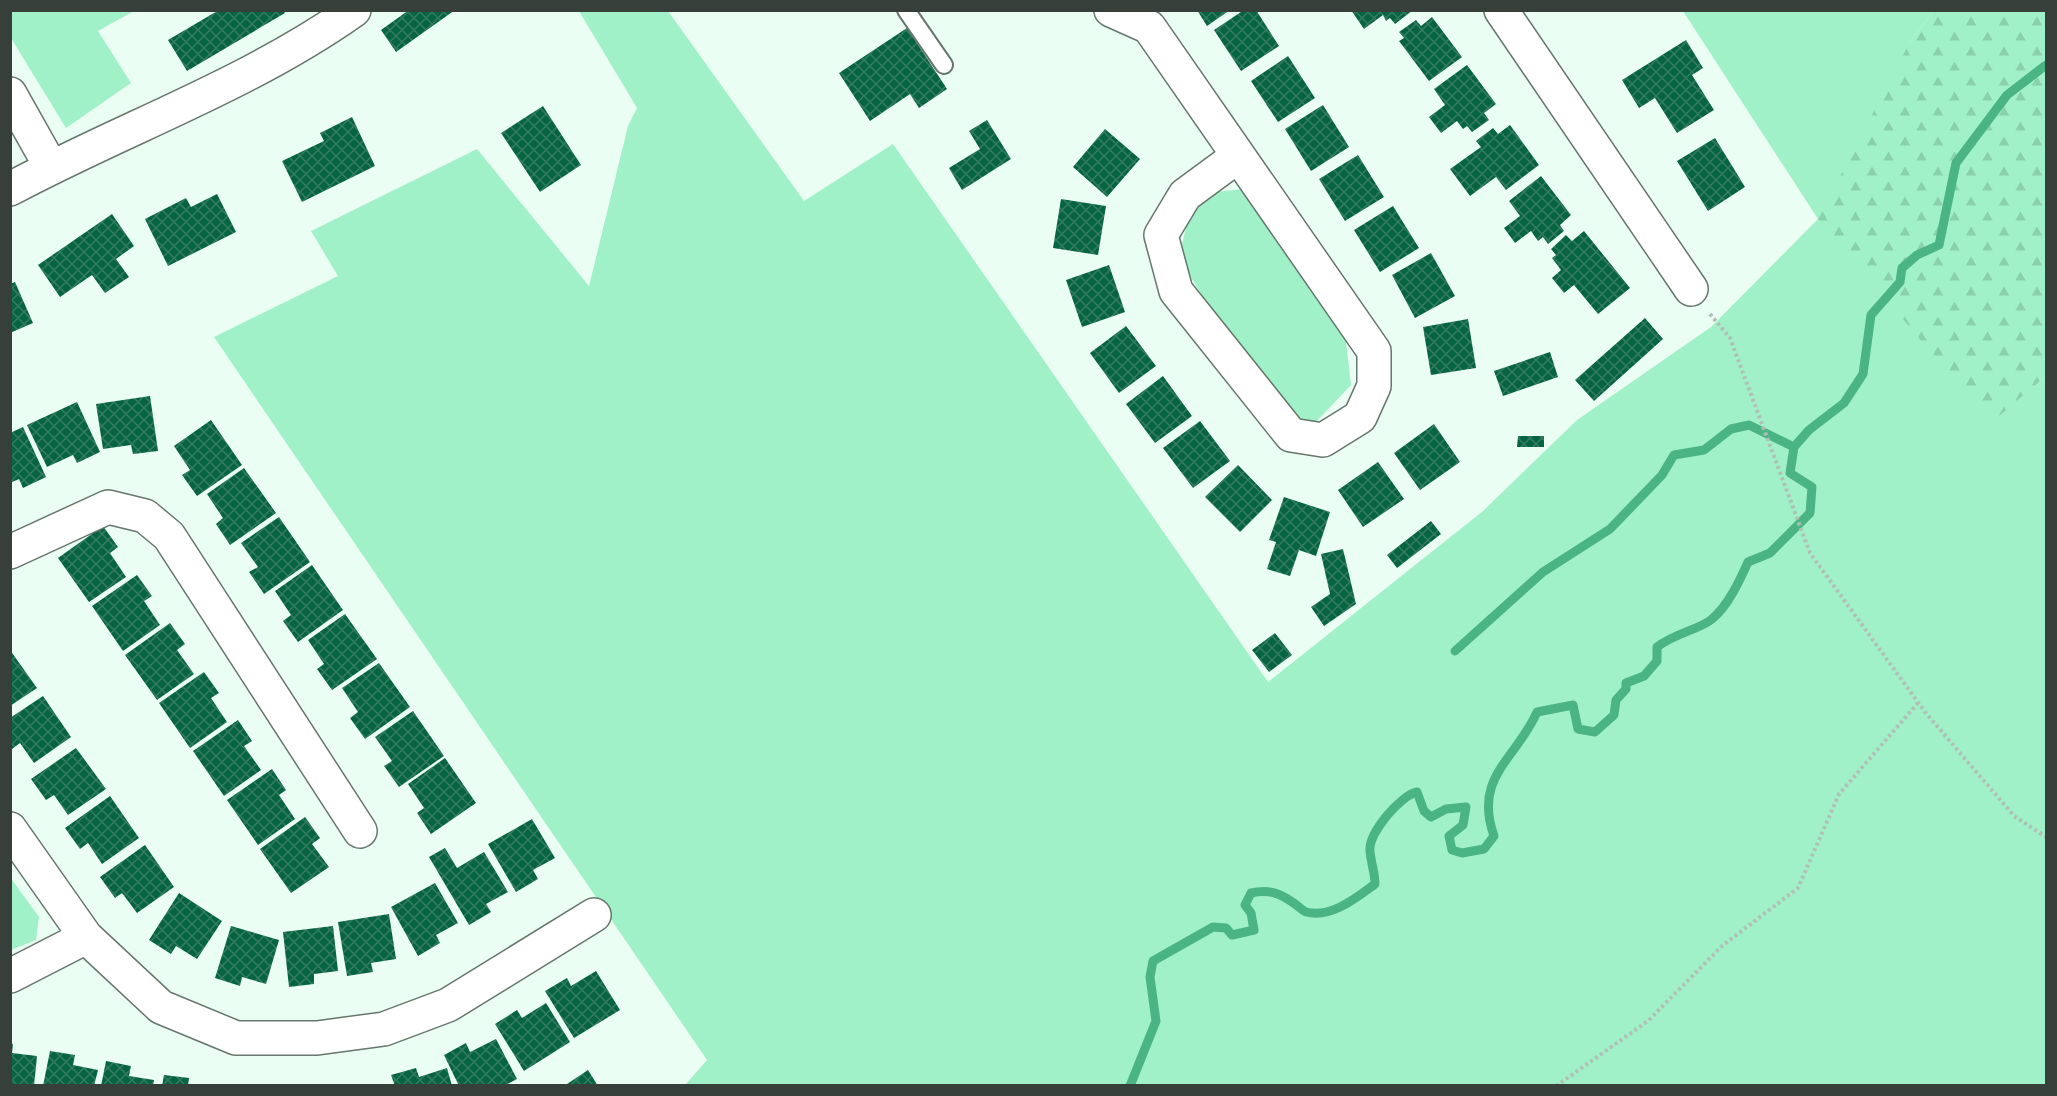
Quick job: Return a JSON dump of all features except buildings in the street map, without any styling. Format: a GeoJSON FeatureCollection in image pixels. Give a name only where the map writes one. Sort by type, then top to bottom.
{"type":"FeatureCollection","features":[{"type":"Feature","properties":{"kind":"street"},"geometry":{"type":"LineString","coordinates":[[10,189],[51,167],[221,88],[354,10]]}},
{"type":"Feature","properties":{"kind":"street"},"geometry":{"type":"LineString","coordinates":[[1111,10],[1149,27],[1374,351],[1374,386],[1360,417],[1323,440],[1291,435],[1176,291],[1161,235],[1185,195],[1238,156]]}},
{"type":"Feature","properties":{"kind":"street"},"geometry":{"type":"LineString","coordinates":[[1501,10],[1691,289]]}},
{"type":"Feature","properties":{"kind":"street"},"geometry":{"type":"LineString","coordinates":[[10,94],[51,167]]}},
{"type":"Feature","properties":{"kind":"street"},"geometry":{"type":"LineString","coordinates":[[10,552],[108,507],[145,516],[169,536],[360,831]]}},
{"type":"Feature","properties":{"kind":"street"},"geometry":{"type":"LineString","coordinates":[[10,829],[86,937],[161,1007],[236,1038],[317,1038],[384,1029],[448,1005],[594,915]]}},
{"type":"Feature","properties":{"kind":"street"},"geometry":{"type":"LineString","coordinates":[[10,976],[86,937]]}},
{"type":"Feature","properties":{"kind":"lane"},"geometry":{"type":"LineString","coordinates":[[906,10],[944,65]]}},
{"type":"Feature","properties":{"kind":"path"},"geometry":{"type":"LineString","coordinates":[[1691,289],[1730,338],[1810,554],[1918,703],[2014,816],[2046,837]]}},
{"type":"Feature","properties":{"kind":"path"},"geometry":{"type":"LineString","coordinates":[[1556,1086],[1648,1021],[1722,946],[1798,888],[1839,794],[1918,703]]}},
{"type":"Feature","properties":{"kind":"green space"},"geometry":{"type":"Polygon","coordinates":[[[11,10],[134,11],[98,31],[131,83],[66,128],[11,38],[11,10]]]}},
{"type":"Feature","properties":{"kind":"green space"},"geometry":{"type":"Polygon","coordinates":[[[579,11],[668,11],[804,201],[893,144],[1268,682],[1483,511],[1577,420],[1711,327],[1818,219],[1683,11],[1933,11],[1910,42],[1991,422],[2046,376],[2046,1085],[685,1085],[707,1060],[214,337],[338,276],[311,231],[477,149],[589,286],[628,126],[637,108],[579,11]]]}},
{"type":"Feature","properties":{"kind":"green space"},"geometry":{"type":"Polygon","coordinates":[[[1933,11],[2046,11],[2046,376],[1991,423],[1818,219],[1910,42],[1933,11]]]}},
{"type":"Feature","properties":{"kind":"green space"},"geometry":{"type":"Polygon","coordinates":[[[1243,189],[1345,333],[1351,385],[1314,424],[1296,421],[1245,365],[1179,258],[1187,223],[1206,193],[1243,189]]]}},
{"type":"Feature","properties":{"kind":"green space"},"geometry":{"type":"Polygon","coordinates":[[[10,877],[39,917],[36,940],[11,950],[10,877]]]}},
{"type":"Feature","properties":{"kind":"waterway"},"geometry":{"type":"LineString","coordinates":[[1130,1086],[1156,1021],[1150,977],[1153,961],[1213,927],[1226,928],[1232,935],[1254,930],[1251,913],[1245,905],[1251,893],[1263,891],[1274,893],[1290,900],[1305,911],[1315,913],[1343,906],[1375,884],[1370,851],[1374,835],[1395,807],[1417,792],[1424,811],[1431,817],[1446,809],[1466,807],[1463,825],[1449,836],[1452,850],[1462,853],[1484,849],[1494,836],[1489,815],[1489,798],[1493,783],[1537,712],[1573,705],[1578,729],[1595,732],[1614,715],[1616,700],[1626,689],[1626,683],[1644,676],[1657,661],[1657,647],[1701,626],[1718,614],[1737,585],[1748,562],[1770,553],[1810,513],[1812,487],[1790,473],[1794,447],[1809,430],[1844,403],[1863,374],[1871,315],[1900,282],[1902,268],[1917,255],[1939,245],[1956,163],[2007,95],[2046,65]]}},
{"type":"Feature","properties":{"kind":"waterway"},"geometry":{"type":"LineString","coordinates":[[1455,651],[1543,572],[1610,529],[1662,475],[1674,455],[1704,450],[1731,429],[1749,425],[1794,447]]}}]}
